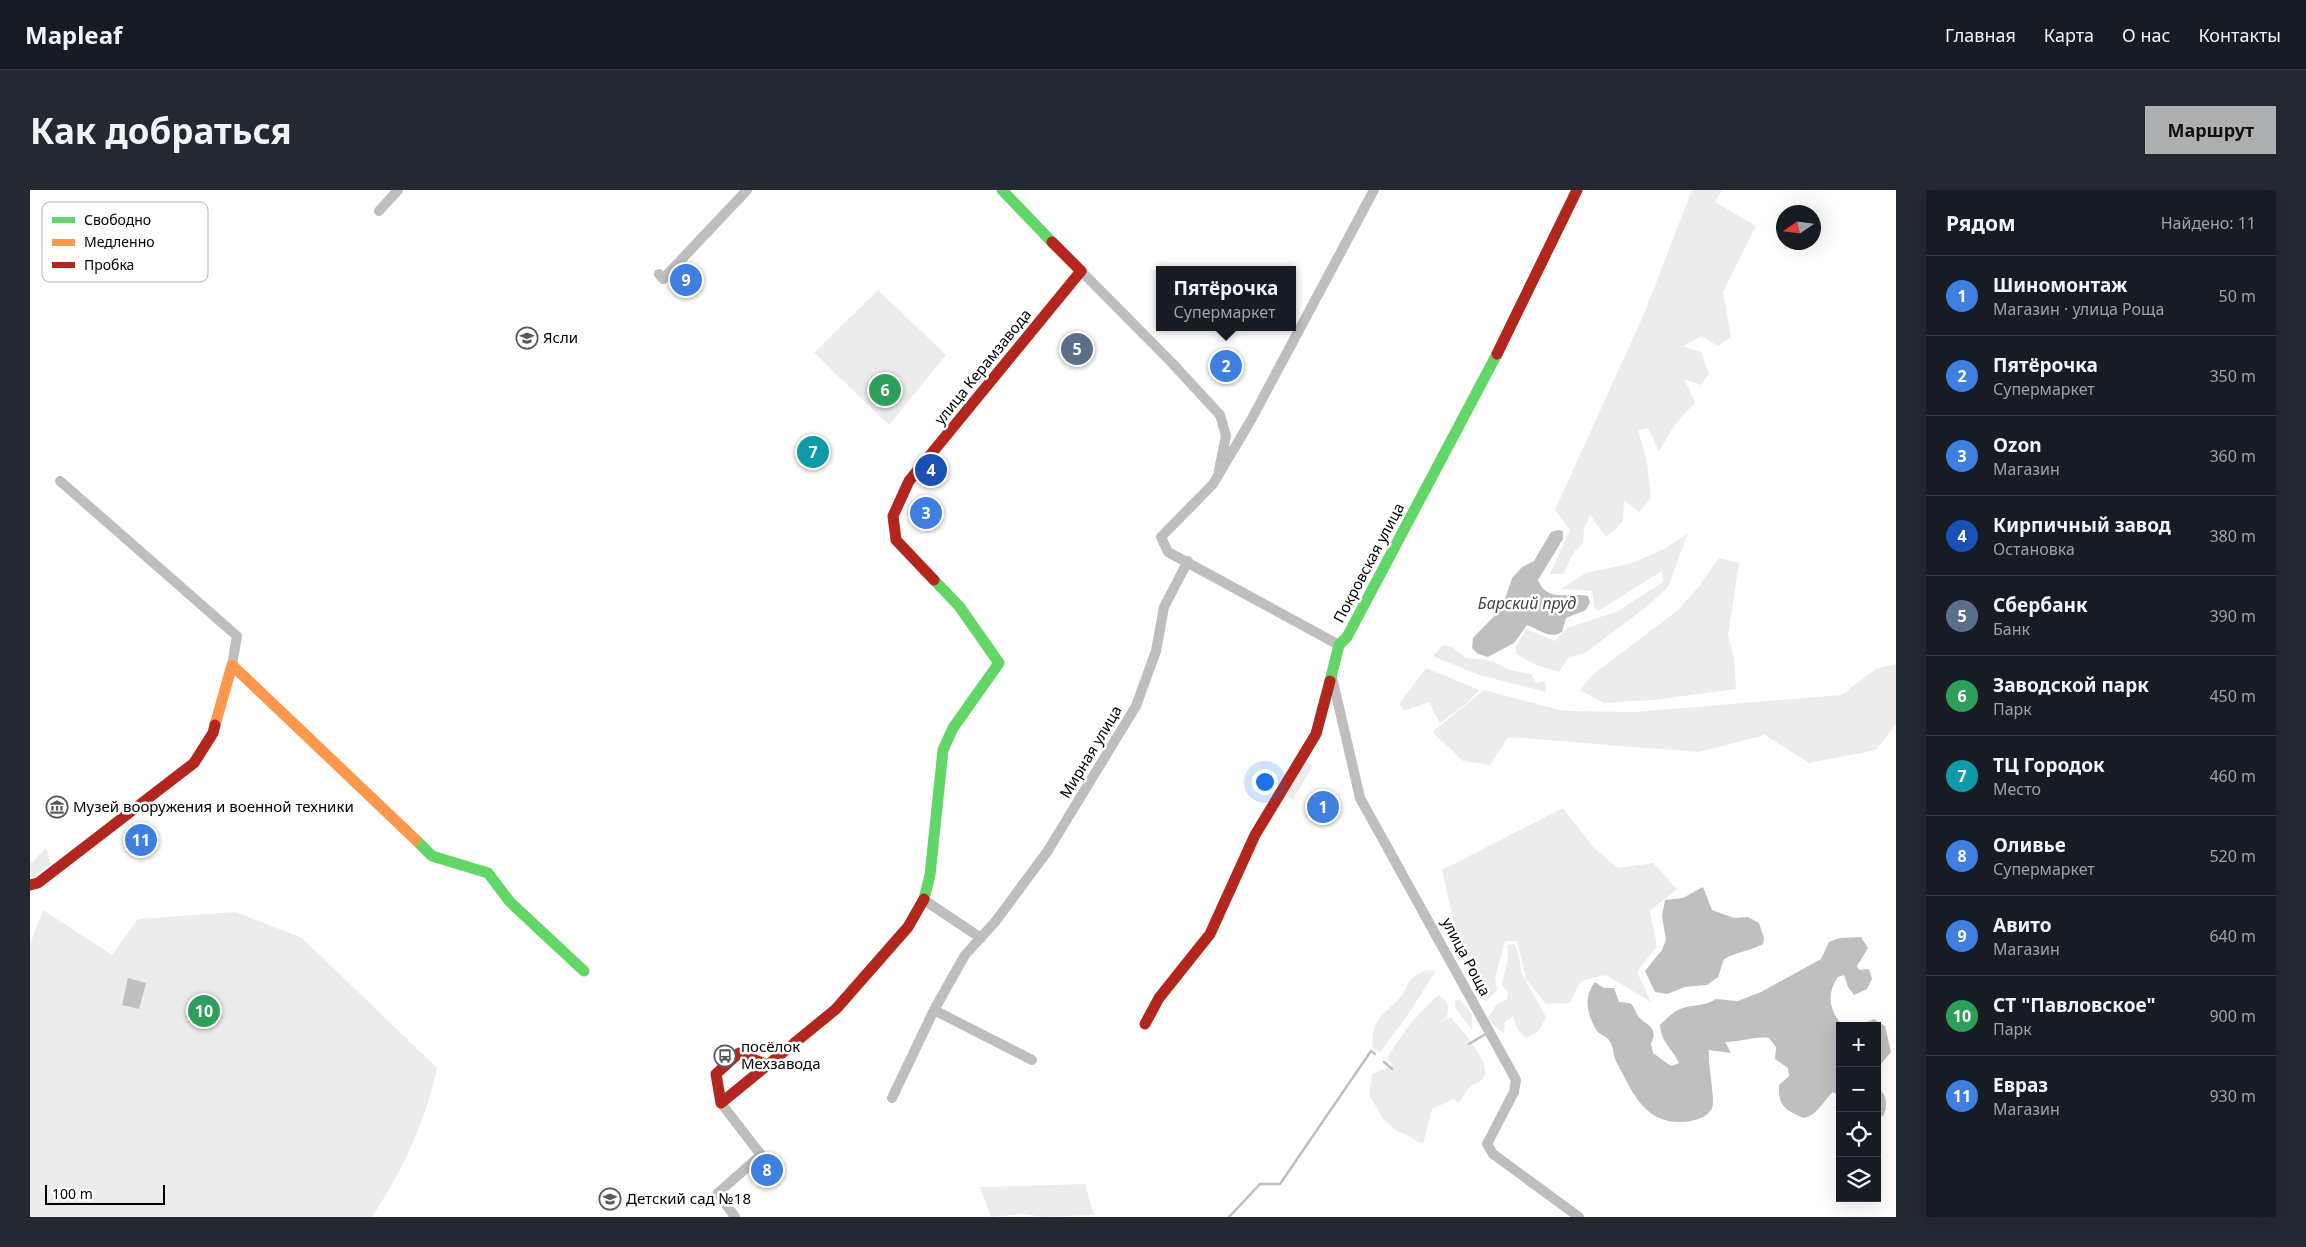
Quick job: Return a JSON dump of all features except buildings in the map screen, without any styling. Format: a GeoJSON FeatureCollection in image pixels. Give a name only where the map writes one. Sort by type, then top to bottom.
{"type":"FeatureCollection","features":[{"type":"Feature","properties":{"kind":"street"},"geometry":{"type":"LineString","coordinates":[[379,211],[398,190]]}},
{"type":"Feature","properties":{"kind":"street"},"geometry":{"type":"LineString","coordinates":[[659,274],[664,279],[747,190]]}},
{"type":"Feature","properties":{"kind":"street"},"geometry":{"type":"LineString","coordinates":[[1002,190],[1173,364],[1220,416],[1226,436],[1217,479]]}},
{"type":"Feature","properties":{"kind":"street"},"geometry":{"type":"LineString","coordinates":[[1338,645],[1188,561],[1168,552],[1161,537],[1217,479],[1374,190]]}},
{"type":"Feature","properties":{"kind":"street","name":"Покровская улица"},"geometry":{"type":"LineString","coordinates":[[1145,1024],[1159,998],[1210,934],[1255,835],[1316,734],[1338,645],[1347,638],[1498,350],[1577,190]]}},
{"type":"Feature","properties":{"kind":"street","name":"улица Керамзавода"},"geometry":{"type":"LineString","coordinates":[[924,900],[930,875],[943,750],[953,728],[999,663],[996,656],[959,606],[896,540],[893,516],[909,481],[1081,271]]}},
{"type":"Feature","properties":{"kind":"street"},"geometry":{"type":"LineString","coordinates":[[30,885],[38,883],[194,763],[213,733],[232,665],[237,636],[60,481]]}},
{"type":"Feature","properties":{"kind":"street","name":"Мирная улица"},"geometry":{"type":"LineString","coordinates":[[892,1098],[934,1010],[965,954],[981,938],[1047,852],[1136,706],[1156,652],[1164,607],[1188,561]]}},
{"type":"Feature","properties":{"kind":"street"},"geometry":{"type":"LineString","coordinates":[[232,665],[432,856],[488,873],[510,902],[584,971]]}},
{"type":"Feature","properties":{"kind":"street","name":"улица Роща"},"geometry":{"type":"LineString","coordinates":[[1331,671],[1360,798],[1516,1080],[1514,1092],[1488,1144],[1492,1154],[1579,1217]]}},
{"type":"Feature","properties":{"kind":"street"},"geometry":{"type":"LineString","coordinates":[[721,1103],[836,1009],[908,927],[924,900],[981,938]]}},
{"type":"Feature","properties":{"kind":"street"},"geometry":{"type":"LineString","coordinates":[[934,1010],[1032,1060]]}},
{"type":"Feature","properties":{"kind":"street"},"geometry":{"type":"LineString","coordinates":[[735,1217],[718,1193],[760,1155],[721,1103],[716,1074],[739,1053],[768,1065]]}},
{"type":"Feature","properties":{"kind":"shaded area"},"geometry":{"type":"Polygon","coordinates":[[[1692,190],[1722,190],[1715,202],[1756,226],[1723,292],[1731,337],[1718,346],[1701,336],[1683,346],[1701,352],[1709,374],[1701,385],[1684,379],[1695,402],[1674,426],[1659,451],[1648,428],[1638,430],[1647,462],[1651,498],[1639,512],[1624,500],[1623,522],[1606,537],[1590,515],[1584,529],[1583,543],[1574,552],[1563,574],[1550,574],[1570,530],[1555,510],[1644,314],[1692,190]]]}},
{"type":"Feature","properties":{"kind":"shaded area"},"geometry":{"type":"Polygon","coordinates":[[[878,290],[946,355],[889,425],[814,353],[878,290]]]}},
{"type":"Feature","properties":{"kind":"shaded area"},"geometry":{"type":"Polygon","coordinates":[[[1688,533],[1668,587],[1645,608],[1585,653],[1568,658],[1559,672],[1536,665],[1516,654],[1516,647],[1526,629],[1555,641],[1567,628],[1618,611],[1663,582],[1662,571],[1598,611],[1594,606],[1592,591],[1561,589],[1586,573],[1633,563],[1666,548],[1688,533]]]}},
{"type":"Feature","properties":{"kind":"shaded area"},"geometry":{"type":"Polygon","coordinates":[[[1719,558],[1739,563],[1728,635],[1734,658],[1736,689],[1653,700],[1604,703],[1580,690],[1591,676],[1678,610],[1699,586],[1719,558]]]}},
{"type":"Feature","properties":{"kind":"shaded area"},"geometry":{"type":"Polygon","coordinates":[[[1443,645],[1452,647],[1466,658],[1492,661],[1510,670],[1531,674],[1536,683],[1545,681],[1546,692],[1479,675],[1433,656],[1443,645]]]}},
{"type":"Feature","properties":{"kind":"shaded area"},"geometry":{"type":"Polygon","coordinates":[[[1896,664],[1896,724],[1876,750],[1809,763],[1765,735],[1698,752],[1508,737],[1490,765],[1463,761],[1432,732],[1484,690],[1563,711],[1634,712],[1841,695],[1876,669],[1896,664]]]}},
{"type":"Feature","properties":{"kind":"shaded area"},"geometry":{"type":"Polygon","coordinates":[[[1426,668],[1479,690],[1468,702],[1440,723],[1429,702],[1404,711],[1399,704],[1426,668]]]}},
{"type":"Feature","properties":{"kind":"shaded area"},"geometry":{"type":"Polygon","coordinates":[[[1305,762],[1313,765],[1293,800],[1286,796],[1305,762]]]}},
{"type":"Feature","properties":{"kind":"shaded area"},"geometry":{"type":"Polygon","coordinates":[[[1563,808],[1594,848],[1618,868],[1653,863],[1677,889],[1650,911],[1657,946],[1637,972],[1651,1002],[1606,975],[1581,981],[1570,1003],[1546,1004],[1526,979],[1517,941],[1505,941],[1495,978],[1497,990],[1485,1002],[1459,946],[1442,870],[1563,808]]]}},
{"type":"Feature","properties":{"kind":"shaded area"},"geometry":{"type":"Polygon","coordinates":[[[46,848],[51,864],[30,879],[30,864],[46,848]]]}},
{"type":"Feature","properties":{"kind":"shaded area"},"geometry":{"type":"Polygon","coordinates":[[[43,910],[112,955],[138,919],[235,912],[302,938],[437,1068],[427,1106],[412,1145],[393,1183],[372,1217],[30,1217],[30,944],[43,910]]]}},
{"type":"Feature","properties":{"kind":"shaded area"},"geometry":{"type":"Polygon","coordinates":[[[1514,944],[1519,955],[1521,972],[1546,1017],[1539,1031],[1526,1038],[1518,1030],[1513,1016],[1505,1022],[1504,1033],[1488,1018],[1497,1004],[1507,999],[1508,992],[1502,985],[1507,961],[1507,945],[1514,944]]]}},
{"type":"Feature","properties":{"kind":"shaded area"},"geometry":{"type":"Polygon","coordinates":[[[1426,970],[1436,971],[1405,1019],[1380,1052],[1373,1049],[1372,1039],[1376,1023],[1380,1017],[1403,994],[1411,979],[1426,970]]]}},
{"type":"Feature","properties":{"kind":"shaded area"},"geometry":{"type":"Polygon","coordinates":[[[1438,995],[1446,1002],[1448,1009],[1447,1017],[1436,1024],[1451,1017],[1474,1046],[1485,1071],[1483,1079],[1469,1088],[1459,1103],[1454,1099],[1432,1109],[1423,1144],[1396,1130],[1383,1119],[1369,1094],[1372,1074],[1390,1067],[1392,1063],[1386,1059],[1410,1024],[1438,995]]]}},
{"type":"Feature","properties":{"kind":"shaded area"},"geometry":{"type":"Polygon","coordinates":[[[1459,999],[1472,1014],[1472,1030],[1455,1007],[1455,1001],[1459,999]]]}},
{"type":"Feature","properties":{"kind":"shaded area"},"geometry":{"type":"Polygon","coordinates":[[[1085,1184],[1094,1215],[1042,1217],[1025,1214],[991,1217],[980,1187],[1085,1184]]]}},
{"type":"Feature","properties":{"kind":"water","name":"Барский пруд"},"geometry":{"type":"Polygon","coordinates":[[[1563,531],[1563,539],[1538,580],[1547,592],[1553,594],[1588,596],[1590,602],[1586,610],[1566,618],[1562,632],[1552,635],[1527,625],[1514,643],[1488,657],[1478,654],[1472,648],[1473,638],[1502,608],[1512,578],[1522,567],[1534,561],[1551,532],[1563,531]]]}},
{"type":"Feature","properties":{"kind":"water"},"geometry":{"type":"Polygon","coordinates":[[[1703,887],[1712,910],[1734,918],[1748,917],[1759,923],[1764,938],[1763,944],[1724,959],[1718,977],[1707,985],[1685,987],[1667,994],[1655,992],[1645,971],[1662,950],[1666,940],[1662,916],[1665,900],[1683,898],[1703,887]]]}},
{"type":"Feature","properties":{"kind":"water"},"geometry":{"type":"Polygon","coordinates":[[[1861,937],[1868,948],[1857,966],[1859,970],[1869,969],[1872,979],[1867,989],[1854,995],[1848,987],[1844,975],[1838,977],[1834,983],[1831,1002],[1840,1022],[1836,1022],[1836,1094],[1833,1092],[1817,1111],[1804,1118],[1787,1110],[1781,1103],[1779,1085],[1789,1076],[1788,1068],[1775,1059],[1776,1047],[1769,1038],[1725,1042],[1731,1053],[1709,1050],[1713,1106],[1705,1116],[1693,1121],[1680,1122],[1668,1121],[1657,1117],[1641,1104],[1616,1062],[1611,1043],[1597,1031],[1591,1019],[1588,1000],[1591,988],[1595,982],[1604,988],[1614,988],[1619,1002],[1631,1004],[1640,1018],[1652,1029],[1653,1037],[1651,1044],[1653,1053],[1671,1066],[1679,1063],[1665,1042],[1660,1025],[1674,1012],[1684,1007],[1707,1003],[1716,999],[1738,1001],[1761,992],[1821,959],[1829,942],[1840,938],[1861,937]]]}},
{"type":"Feature","properties":{"kind":"water"},"geometry":{"type":"Polygon","coordinates":[[[128,978],[146,983],[139,1009],[122,1005],[128,978]]]}},
{"type":"Feature","properties":{"kind":"water"},"geometry":{"type":"Polygon","coordinates":[[[1874,1019],[1879,1022],[1866,1022],[1874,1019]]]}},
{"type":"Feature","properties":{"kind":"water"},"geometry":{"type":"Polygon","coordinates":[[[1881,1023],[1885,1026],[1891,1052],[1881,1064],[1881,1023]]]}},
{"type":"Feature","properties":{"kind":"water"},"geometry":{"type":"Polygon","coordinates":[[[1881,1091],[1886,1102],[1884,1115],[1881,1117],[1881,1091]]]}},
{"type":"Feature","properties":{"kind":"waterway"},"geometry":{"type":"LineString","coordinates":[[1469,1044],[1484,1035]]}},
{"type":"Feature","properties":{"kind":"waterway"},"geometry":{"type":"LineString","coordinates":[[1229,1217],[1260,1184],[1280,1184],[1371,1051],[1375,1054]]}},
{"type":"Feature","properties":{"kind":"waterway"},"geometry":{"type":"LineString","coordinates":[[1384,1062],[1392,1069]]}},
{"type":"Feature","properties":{"kind":"traffic: fast"},"geometry":{"type":"LineString","coordinates":[[1002,190],[1052,242]]}},
{"type":"Feature","properties":{"kind":"traffic: fast"},"geometry":{"type":"LineString","coordinates":[[1330,681],[1339,645],[1347,637],[1497,354]]}},
{"type":"Feature","properties":{"kind":"traffic: fast"},"geometry":{"type":"LineString","coordinates":[[924,899],[930,875],[943,750],[953,728],[999,663],[959,606],[934,580]]}},
{"type":"Feature","properties":{"kind":"traffic: fast"},"geometry":{"type":"LineString","coordinates":[[416,840],[432,856],[488,873],[510,902],[584,971]]}},
{"type":"Feature","properties":{"kind":"traffic: slow"},"geometry":{"type":"LineString","coordinates":[[215,725],[232,665],[416,840]]}},
{"type":"Feature","properties":{"kind":"traffic: jam"},"geometry":{"type":"LineString","coordinates":[[1497,354],[1577,190]]}},
{"type":"Feature","properties":{"kind":"traffic: jam"},"geometry":{"type":"LineString","coordinates":[[934,580],[896,540],[893,516],[909,481],[1081,271],[1052,242]]}},
{"type":"Feature","properties":{"kind":"traffic: jam"},"geometry":{"type":"LineString","coordinates":[[1145,1024],[1159,998],[1210,934],[1255,835],[1316,734],[1330,681]]}},
{"type":"Feature","properties":{"kind":"traffic: jam"},"geometry":{"type":"LineString","coordinates":[[30,885],[38,883],[194,763],[213,733],[215,725]]}},
{"type":"Feature","properties":{"kind":"traffic: jam"},"geometry":{"type":"LineString","coordinates":[[767,1065],[739,1053],[716,1074],[721,1103],[836,1009],[908,927],[924,899]]}},
{"type":"Feature","properties":{"kind":"place","name":"Авито"},"geometry":{"type":"Point","coordinates":[686,280]}},
{"type":"Feature","properties":{"kind":"place","name":"Ясли"},"geometry":{"type":"Point","coordinates":[527,338]}},
{"type":"Feature","properties":{"kind":"place","name":"Сбербанк"},"geometry":{"type":"Point","coordinates":[1077,349]}},
{"type":"Feature","properties":{"kind":"place","name":"Пятёрочка"},"geometry":{"type":"Point","coordinates":[1226,366]}},
{"type":"Feature","properties":{"kind":"place","name":"Заводской парк"},"geometry":{"type":"Point","coordinates":[885,390]}},
{"type":"Feature","properties":{"kind":"place","name":"ТЦ Городок"},"geometry":{"type":"Point","coordinates":[813,452]}},
{"type":"Feature","properties":{"kind":"place","name":"Кирпичный завод"},"geometry":{"type":"Point","coordinates":[931,470]}},
{"type":"Feature","properties":{"kind":"place","name":"Ozon"},"geometry":{"type":"Point","coordinates":[926,513]}},
{"type":"Feature","properties":{"kind":"place","name":"Музей вооружения и военной техники"},"geometry":{"type":"Point","coordinates":[57,807]}},
{"type":"Feature","properties":{"kind":"place","name":"Шиномонтаж"},"geometry":{"type":"Point","coordinates":[1323,807]}},
{"type":"Feature","properties":{"kind":"place","name":"Евраз"},"geometry":{"type":"Point","coordinates":[141,840]}},
{"type":"Feature","properties":{"kind":"place","name":"СТ \"Павловское\""},"geometry":{"type":"Point","coordinates":[204,1011]}},
{"type":"Feature","properties":{"kind":"place","name":"посёлок Мехзавода"},"geometry":{"type":"Point","coordinates":[725,1056]}},
{"type":"Feature","properties":{"kind":"place","name":"Оливье"},"geometry":{"type":"Point","coordinates":[767,1170]}},
{"type":"Feature","properties":{"kind":"place","name":"Детский сад №18"},"geometry":{"type":"Point","coordinates":[610,1199]}}]}
